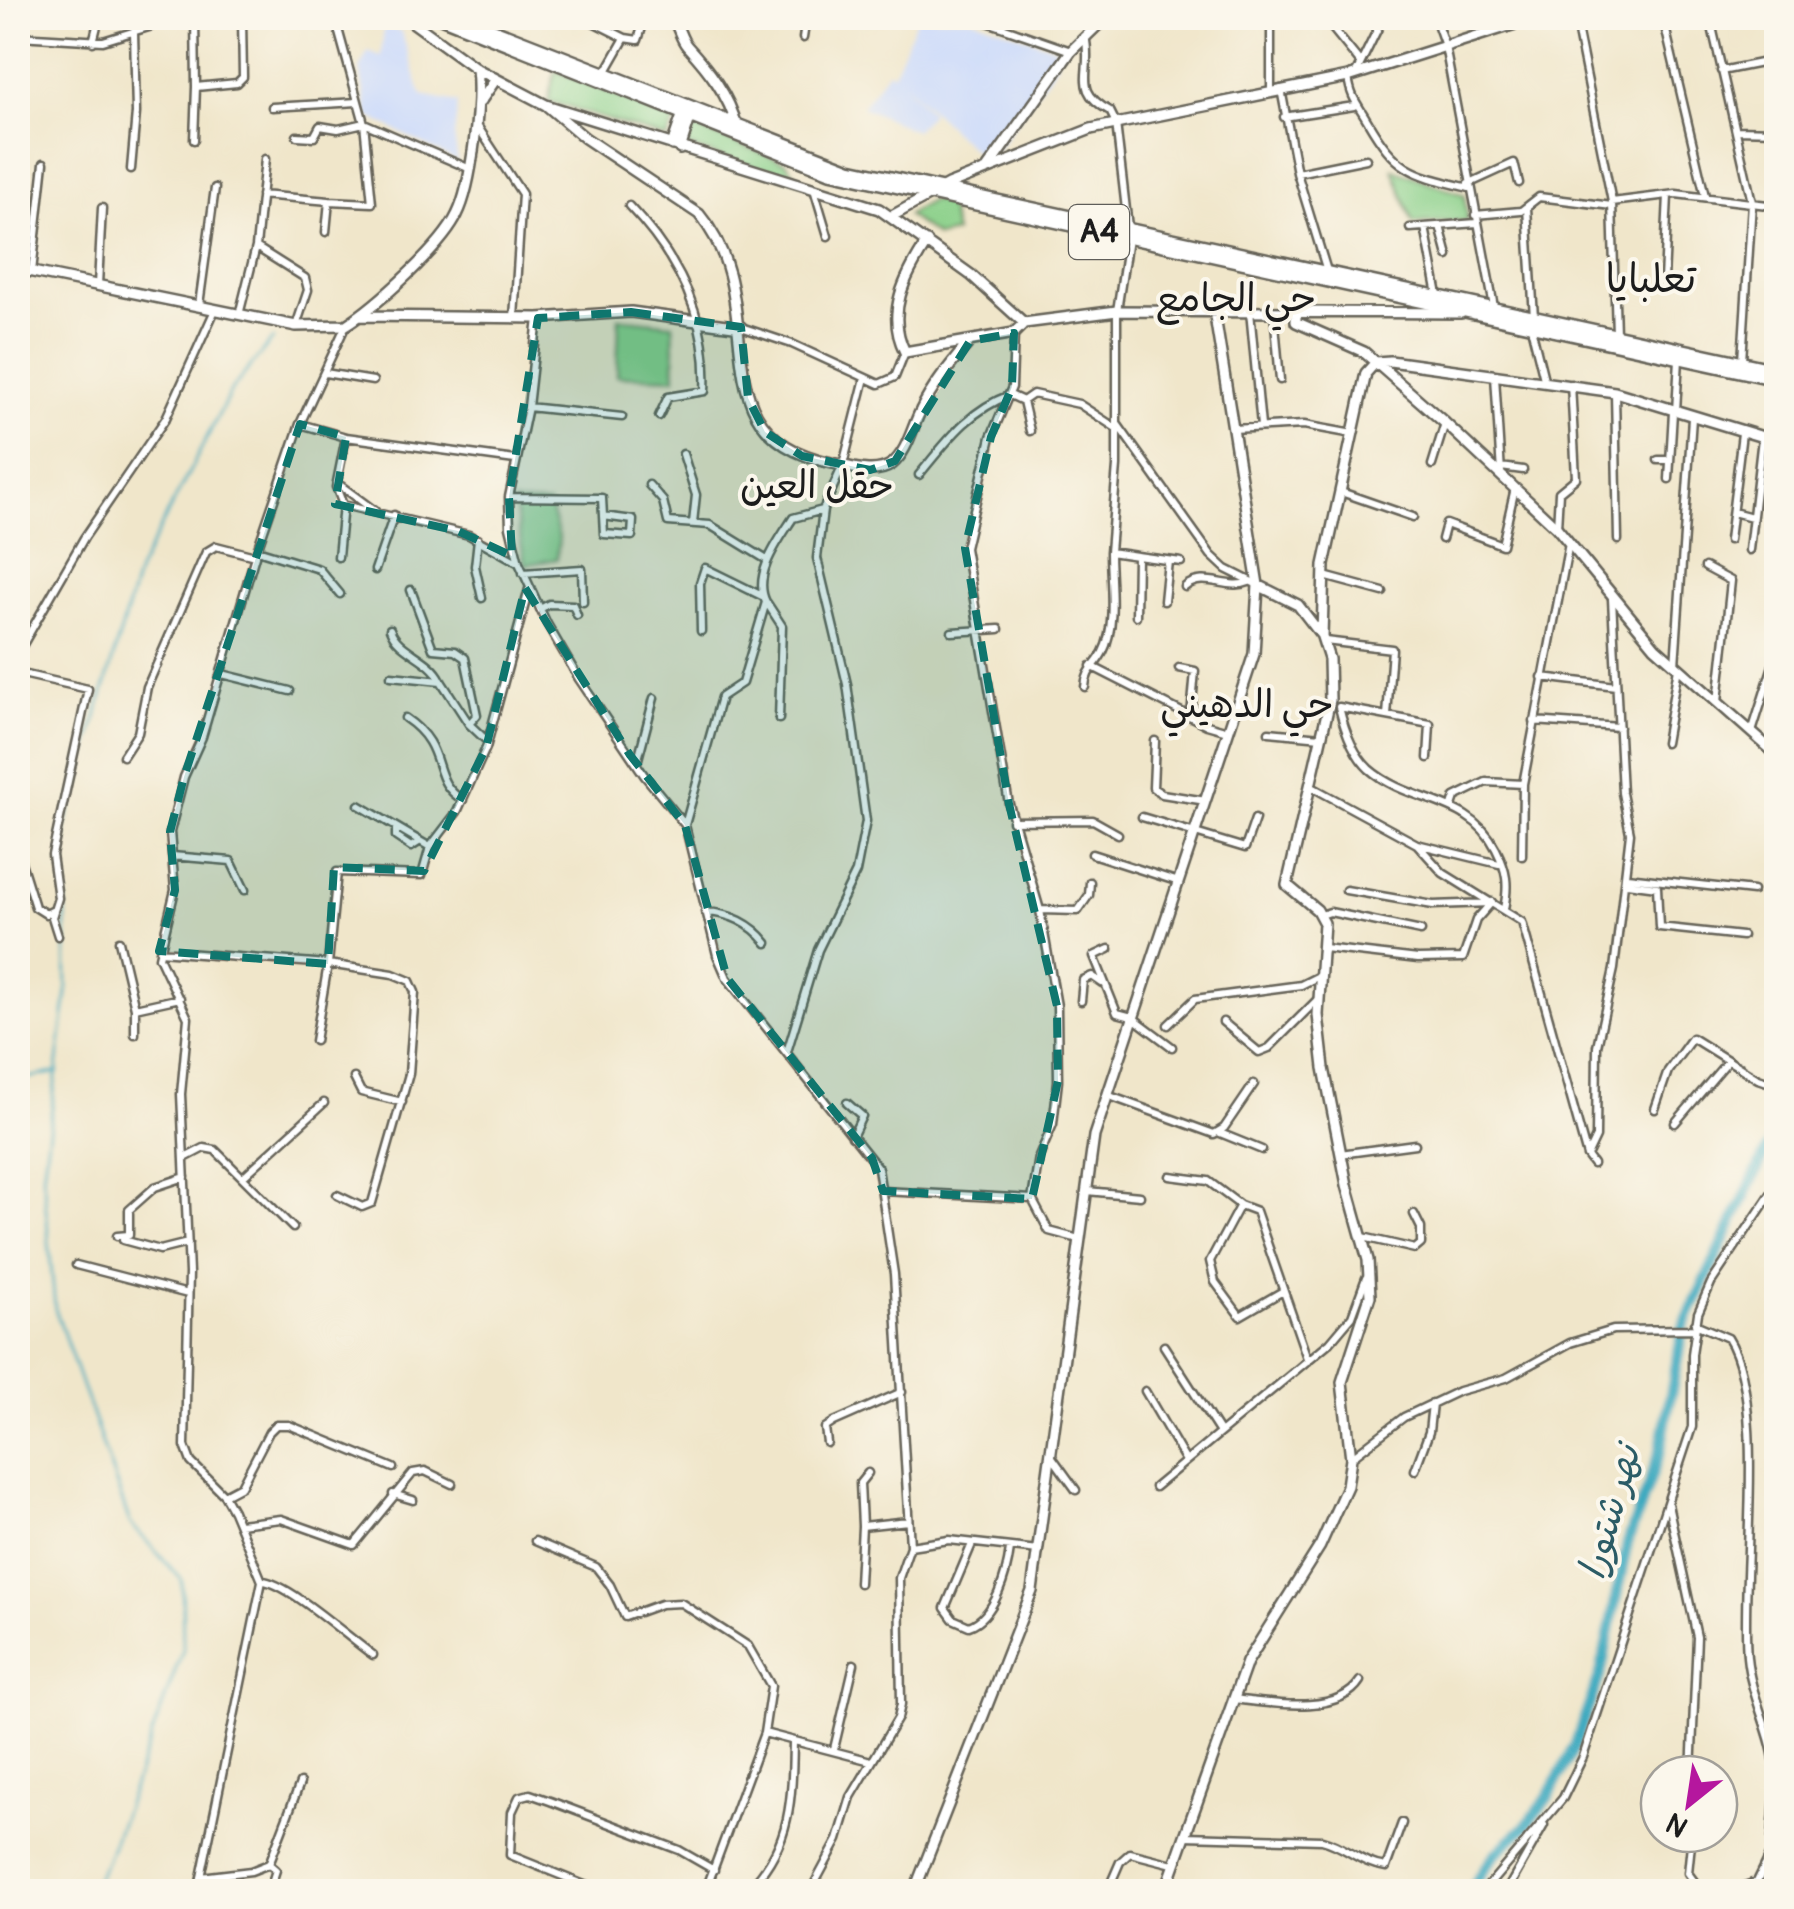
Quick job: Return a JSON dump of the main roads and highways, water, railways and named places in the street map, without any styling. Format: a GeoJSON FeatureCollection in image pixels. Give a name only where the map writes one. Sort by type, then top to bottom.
{"type":"FeatureCollection","features":[{"type":"Feature","properties":{"kind":"highway","name":"A4"},"geometry":{"type":"LineString","coordinates":[[443,18],[839,166],[933,193]]}},
{"type":"Feature","properties":{"kind":"highway","name":"A4"},"geometry":{"type":"LineString","coordinates":[[463,18],[606,73],[820,168],[1327,272],[1410,301],[1438,296],[1494,308],[1532,321],[1776,379]]}},
{"type":"Feature","properties":{"kind":"highway","name":"A4"},"geometry":{"type":"LineString","coordinates":[[1128,234],[1410,301],[1616,336],[1776,370]]}},
{"type":"Feature","properties":{"kind":"waterway"},"geometry":{"type":"LineString","coordinates":[[89,1892],[106,1862],[183,1649],[182,1580],[130,1523],[55,1309],[43,1176],[67,992],[64,829],[138,571],[232,389],[273,339]]}},
{"type":"Feature","properties":{"kind":"waterway"},"geometry":{"type":"LineString","coordinates":[[18,1080],[58,1072]]}},
{"type":"Feature","properties":{"kind":"waterway","name":"نهر شتورا"},"geometry":{"type":"LineString","coordinates":[[1469,1892],[1495,1854],[1526,1826],[1549,1796],[1575,1745],[1601,1672],[1627,1544],[1660,1452],[1683,1328],[1776,1130]]}},
{"type":"Feature","properties":{"kind":"district","name":"تعلبايا"},"geometry":{"type":"Point","coordinates":[1651,279]}},
{"type":"Feature","properties":{"kind":"district","name":"حي الجامع"},"geometry":{"type":"Point","coordinates":[1236,299]}},
{"type":"Feature","properties":{"kind":"district","name":"حقل العين"},"geometry":{"type":"Point","coordinates":[817,486]}},
{"type":"Feature","properties":{"kind":"district","name":"حي الدهيني"},"geometry":{"type":"Point","coordinates":[1247,705]}}]}
